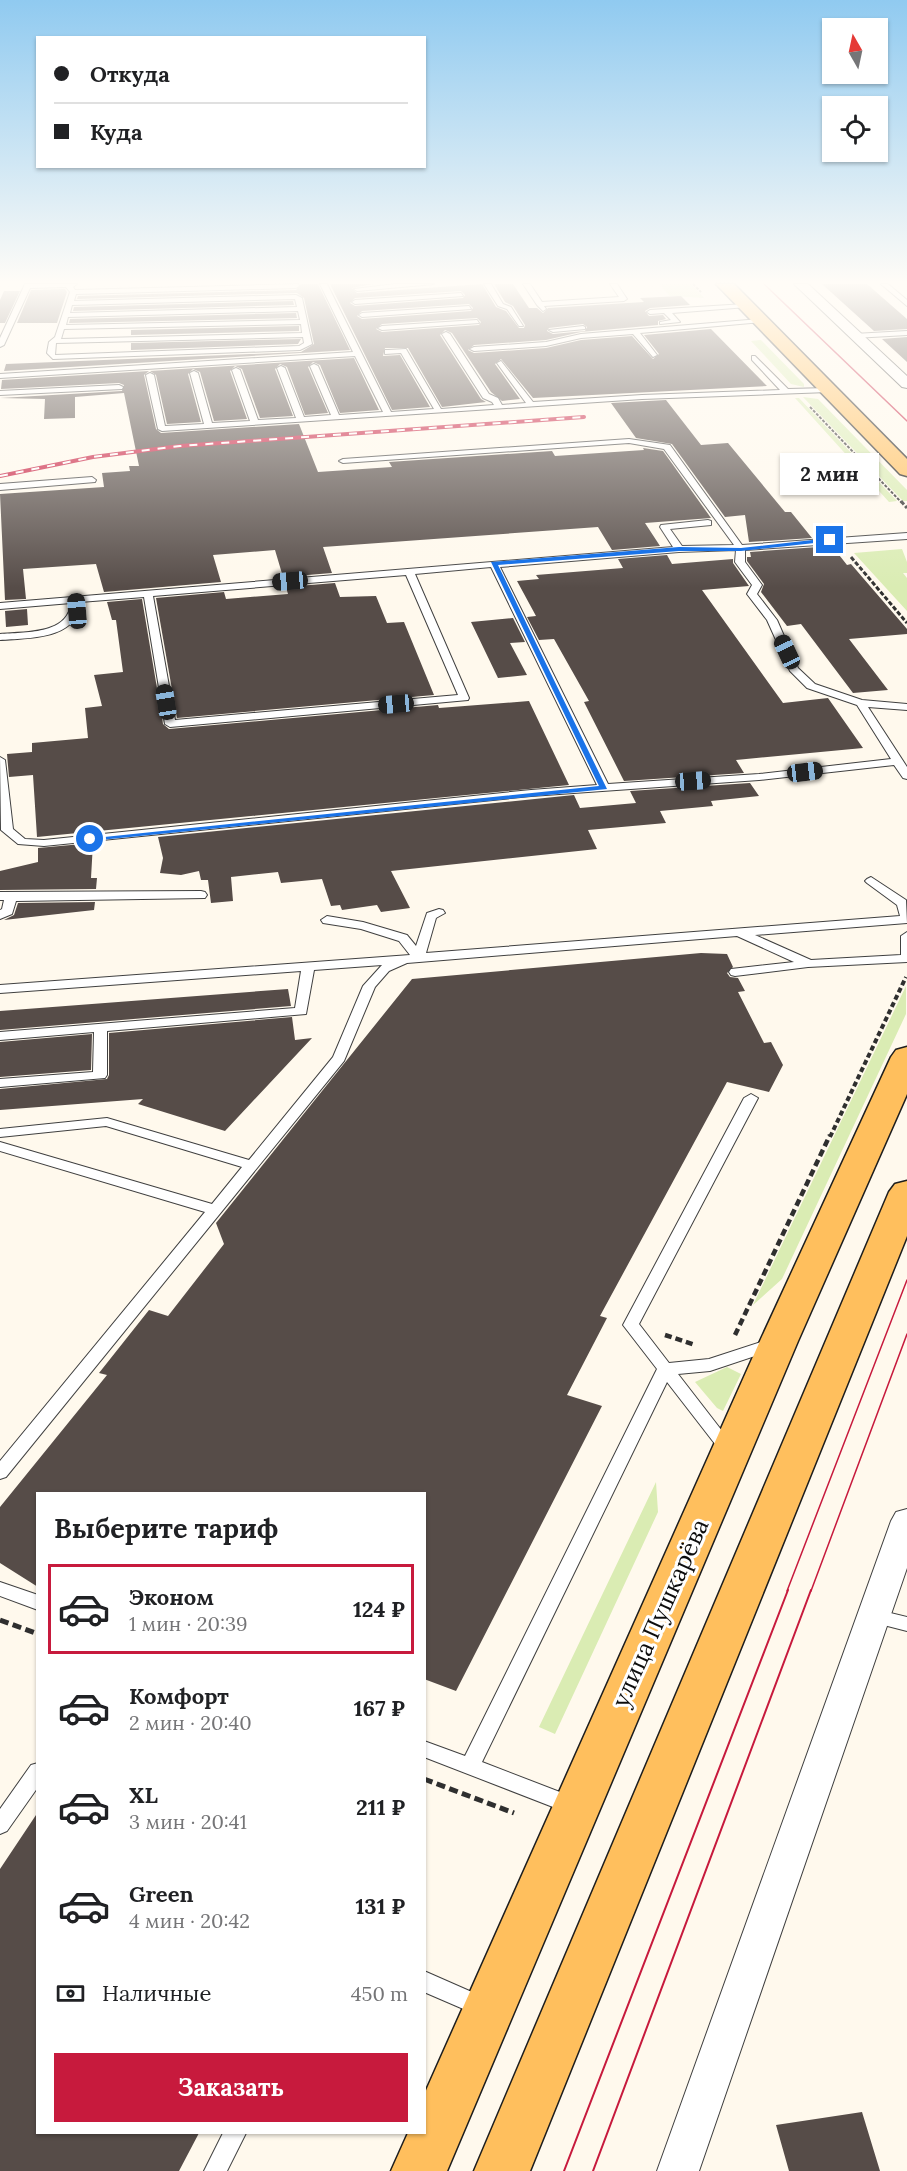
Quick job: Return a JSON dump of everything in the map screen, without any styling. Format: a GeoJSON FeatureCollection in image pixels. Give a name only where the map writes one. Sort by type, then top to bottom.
{"type":"FeatureCollection","features":[{"type":"Feature","properties":{"kind":"main road"},"geometry":{"type":"LineString","coordinates":[[823,385],[907,470]]}},
{"type":"Feature","properties":{"kind":"main road"},"geometry":{"type":"LineString","coordinates":[[828,390],[854,388]]}},
{"type":"Feature","properties":{"kind":"main road","name":"улица Пушкарёва"},"geometry":{"type":"LineString","coordinates":[[419,2171],[779,1341],[907,1057]]}},
{"type":"Feature","properties":{"kind":"main road"},"geometry":{"type":"LineString","coordinates":[[502,2171],[907,1192]]}},
{"type":"Feature","properties":{"kind":"street"},"geometry":{"type":"LineString","coordinates":[[678,2171],[890,1620],[907,1521]]}},
{"type":"Feature","properties":{"kind":"lane"},"geometry":{"type":"LineString","coordinates":[[152,385],[162,429],[531,405],[828,390]]}},
{"type":"Feature","properties":{"kind":"lane"},"geometry":{"type":"LineString","coordinates":[[197,385],[209,426]]}},
{"type":"Feature","properties":{"kind":"lane"},"geometry":{"type":"LineString","coordinates":[[241,385],[255,423]]}},
{"type":"Feature","properties":{"kind":"lane"},"geometry":{"type":"LineString","coordinates":[[288,385],[301,420]]}},
{"type":"Feature","properties":{"kind":"lane"},"geometry":{"type":"LineString","coordinates":[[322,385],[336,417]]}},
{"type":"Feature","properties":{"kind":"lane"},"geometry":{"type":"LineString","coordinates":[[373,385],[387,414]]}},
{"type":"Feature","properties":{"kind":"lane"},"geometry":{"type":"LineString","coordinates":[[424,385],[439,412]]}},
{"type":"Feature","properties":{"kind":"lane"},"geometry":{"type":"LineString","coordinates":[[479,385],[486,396],[495,400],[500,408]]}},
{"type":"Feature","properties":{"kind":"lane"},"geometry":{"type":"LineString","coordinates":[[517,385],[531,405]]}},
{"type":"Feature","properties":{"kind":"lane"},"geometry":{"type":"LineString","coordinates":[[780,385],[785,391]]}},
{"type":"Feature","properties":{"kind":"lane"},"geometry":{"type":"LineString","coordinates":[[0,393],[119,387]]}},
{"type":"Feature","properties":{"kind":"lane"},"geometry":{"type":"LineString","coordinates":[[344,460],[628,441],[667,447],[741,549],[740,562],[757,585],[752,594],[772,620],[794,669],[811,686],[861,703],[907,707]]}},
{"type":"Feature","properties":{"kind":"lane"},"geometry":{"type":"LineString","coordinates":[[0,487],[92,480]]}},
{"type":"Feature","properties":{"kind":"lane"},"geometry":{"type":"LineString","coordinates":[[679,549],[664,527],[708,523]]}},
{"type":"Feature","properties":{"kind":"lane"},"geometry":{"type":"LineString","coordinates":[[0,606],[679,549],[741,549],[836,539],[907,536]]}},
{"type":"Feature","properties":{"kind":"lane"},"geometry":{"type":"LineString","coordinates":[[494,564],[604,788]]}},
{"type":"Feature","properties":{"kind":"lane"},"geometry":{"type":"LineString","coordinates":[[148,592],[170,724],[464,698],[409,571]]}},
{"type":"Feature","properties":{"kind":"lane"},"geometry":{"type":"LineString","coordinates":[[0,637],[50,631],[63,626],[74,619],[77,611],[76,599]]}},
{"type":"Feature","properties":{"kind":"lane"},"geometry":{"type":"LineString","coordinates":[[861,703],[907,776]]}},
{"type":"Feature","properties":{"kind":"lane"},"geometry":{"type":"LineString","coordinates":[[0,760],[7,830],[22,842],[44,843],[604,788],[759,777],[898,761]]}},
{"type":"Feature","properties":{"kind":"lane"},"geometry":{"type":"LineString","coordinates":[[0,989],[907,919],[902,903],[871,881]]}},
{"type":"Feature","properties":{"kind":"lane"},"geometry":{"type":"LineString","coordinates":[[0,915],[8,911],[5,896],[201,895]]}},
{"type":"Feature","properties":{"kind":"lane"},"geometry":{"type":"LineString","coordinates":[[419,958],[431,916],[439,913]]}},
{"type":"Feature","properties":{"kind":"lane"},"geometry":{"type":"LineString","coordinates":[[327,920],[363,926],[403,938],[419,958]]}},
{"type":"Feature","properties":{"kind":"lane"},"geometry":{"type":"LineString","coordinates":[[739,932],[809,964]]}},
{"type":"Feature","properties":{"kind":"lane"},"geometry":{"type":"LineString","coordinates":[[735,972],[809,964],[907,958],[907,936]]}},
{"type":"Feature","properties":{"kind":"lane"},"geometry":{"type":"LineString","coordinates":[[0,1473],[339,1058],[369,986],[385,968],[404,959]]}},
{"type":"Feature","properties":{"kind":"lane"},"geometry":{"type":"LineString","coordinates":[[0,1036],[301,1011],[308,966]]}},
{"type":"Feature","properties":{"kind":"lane"},"geometry":{"type":"LineString","coordinates":[[0,1083],[100,1075],[101,1027]]}},
{"type":"Feature","properties":{"kind":"lane"},"geometry":{"type":"LineString","coordinates":[[731,1453],[631,1325],[751,1098]]}},
{"type":"Feature","properties":{"kind":"lane"},"geometry":{"type":"LineString","coordinates":[[0,1133],[107,1122],[251,1165]]}},
{"type":"Feature","properties":{"kind":"lane"},"geometry":{"type":"LineString","coordinates":[[0,1146],[215,1210]]}},
{"type":"Feature","properties":{"kind":"lane"},"geometry":{"type":"LineString","coordinates":[[665,1369],[710,1365],[779,1341]]}},
{"type":"Feature","properties":{"kind":"lane"},"geometry":{"type":"LineString","coordinates":[[470,1766],[665,1369]]}},
{"type":"Feature","properties":{"kind":"lane"},"geometry":{"type":"LineString","coordinates":[[0,1589],[36,1602]]}},
{"type":"Feature","properties":{"kind":"lane"},"geometry":{"type":"LineString","coordinates":[[426,1750],[576,1807]]}},
{"type":"Feature","properties":{"kind":"lane"},"geometry":{"type":"LineString","coordinates":[[0,1825],[36,1774]]}},
{"type":"Feature","properties":{"kind":"lane"},"geometry":{"type":"LineString","coordinates":[[426,1982],[489,2010]]}},
{"type":"Feature","properties":{"kind":"lane"},"geometry":{"type":"LineString","coordinates":[[215,2171],[234,2134]]}},
{"type":"Feature","properties":{"kind":"path"},"geometry":{"type":"LineString","coordinates":[[907,503],[903,503],[907,508]]}},
{"type":"Feature","properties":{"kind":"path"},"geometry":{"type":"LineString","coordinates":[[836,539],[907,623]]}},
{"type":"Feature","properties":{"kind":"path"},"geometry":{"type":"LineString","coordinates":[[734,1336],[907,975],[907,958]]}},
{"type":"Feature","properties":{"kind":"path"},"geometry":{"type":"LineString","coordinates":[[637,1314],[647,1317],[660,1332],[698,1346]]}},
{"type":"Feature","properties":{"kind":"path"},"geometry":{"type":"LineString","coordinates":[[0,1620],[36,1633]]}},
{"type":"Feature","properties":{"kind":"path"},"geometry":{"type":"LineString","coordinates":[[426,1780],[514,1813]]}},
{"type":"Feature","properties":{"kind":"green space"},"geometry":{"type":"Polygon","coordinates":[[[803,397],[818,399],[907,490],[907,501],[903,501],[803,397]]]}},
{"type":"Feature","properties":{"kind":"green space"},"geometry":{"type":"Polygon","coordinates":[[[795,398],[799,398],[897,501],[889,502],[795,398]]]}},
{"type":"Feature","properties":{"kind":"green space"},"geometry":{"type":"Polygon","coordinates":[[[902,549],[907,562],[907,573],[903,573],[907,578],[907,611],[854,553],[902,549]]]}},
{"type":"Feature","properties":{"kind":"green space"},"geometry":{"type":"Polygon","coordinates":[[[906,986],[906,1014],[782,1279],[753,1305],[906,986]]]}},
{"type":"Feature","properties":{"kind":"green space"},"geometry":{"type":"Polygon","coordinates":[[[727,1367],[741,1374],[723,1411],[717,1408],[695,1382],[727,1367]]]}},
{"type":"Feature","properties":{"kind":"green space"},"geometry":{"type":"Polygon","coordinates":[[[656,1482],[658,1512],[555,1734],[539,1727],[656,1482]]]}},
{"type":"Feature","properties":{"kind":"building"},"geometry":{"type":"Polygon","coordinates":[[[1,385],[74,385],[1,389],[1,385]]]}},
{"type":"Feature","properties":{"kind":"building"},"geometry":{"type":"Polygon","coordinates":[[[124,385],[146,385],[156,429],[161,433],[299,424],[318,472],[392,467],[389,462],[552,451],[555,456],[644,450],[643,448],[663,451],[711,518],[645,523],[660,546],[612,550],[598,527],[323,547],[332,573],[283,577],[275,550],[213,555],[221,582],[104,592],[96,564],[23,569],[26,599],[5,600],[0,494],[104,487],[102,473],[130,471],[129,466],[139,466],[124,393],[75,397],[75,418],[44,419],[45,399],[0,398],[122,391],[124,385]]]}},
{"type":"Feature","properties":{"kind":"building"},"geometry":{"type":"Polygon","coordinates":[[[158,385],[191,385],[201,422],[167,424],[158,385]]]}},
{"type":"Feature","properties":{"kind":"building"},"geometry":{"type":"Polygon","coordinates":[[[204,385],[235,385],[247,419],[214,421],[204,385]]]}},
{"type":"Feature","properties":{"kind":"building"},"geometry":{"type":"Polygon","coordinates":[[[248,385],[281,385],[293,416],[260,418],[248,385]]]}},
{"type":"Feature","properties":{"kind":"building"},"geometry":{"type":"Polygon","coordinates":[[[294,385],[316,385],[328,413],[305,415],[294,385]]]}},
{"type":"Feature","properties":{"kind":"building"},"geometry":{"type":"Polygon","coordinates":[[[328,385],[367,385],[379,410],[340,413],[328,385]]]}},
{"type":"Feature","properties":{"kind":"building"},"geometry":{"type":"Polygon","coordinates":[[[380,385],[417,385],[430,407],[392,410],[380,385]]]}},
{"type":"Feature","properties":{"kind":"building"},"geometry":{"type":"Polygon","coordinates":[[[430,385],[472,385],[481,399],[486,402],[442,407],[430,385]]]}},
{"type":"Feature","properties":{"kind":"building"},"geometry":{"type":"Polygon","coordinates":[[[487,385],[510,385],[520,399],[502,401],[487,385]]]}},
{"type":"Feature","properties":{"kind":"building"},"geometry":{"type":"Polygon","coordinates":[[[523,385],[767,386],[533,398],[523,385]]]}},
{"type":"Feature","properties":{"kind":"building"},"geometry":{"type":"Polygon","coordinates":[[[666,400],[701,445],[728,443],[785,512],[791,512],[812,538],[749,542],[745,515],[725,517],[672,444],[636,438],[611,403],[666,400]]]}},
{"type":"Feature","properties":{"kind":"building"},"geometry":{"type":"Polygon","coordinates":[[[832,546],[847,565],[851,564],[907,629],[907,634],[849,639],[888,690],[853,693],[801,624],[787,626],[761,592],[764,584],[747,561],[747,557],[751,557],[750,552],[832,546]]]}},
{"type":"Feature","properties":{"kind":"building"},"geometry":{"type":"Polygon","coordinates":[[[667,555],[672,564],[733,559],[733,563],[749,586],[702,590],[783,703],[828,698],[863,748],[736,760],[744,773],[624,781],[584,702],[589,701],[554,639],[539,640],[527,617],[536,616],[517,581],[539,579],[536,575],[623,568],[618,559],[667,555]]]}},
{"type":"Feature","properties":{"kind":"building"},"geometry":{"type":"Polygon","coordinates":[[[335,583],[340,597],[376,596],[387,623],[404,622],[434,695],[177,718],[156,598],[224,592],[226,599],[288,594],[286,587],[335,583]]]}},
{"type":"Feature","properties":{"kind":"building"},"geometry":{"type":"Polygon","coordinates":[[[142,599],[163,724],[169,729],[438,705],[439,708],[529,701],[569,785],[37,837],[33,775],[9,777],[7,754],[32,752],[32,743],[88,738],[85,708],[102,706],[94,675],[123,672],[116,620],[112,620],[107,602],[142,599]]]}},
{"type":"Feature","properties":{"kind":"building"},"geometry":{"type":"Polygon","coordinates":[[[27,609],[28,625],[6,627],[5,611],[27,609]]]}},
{"type":"Feature","properties":{"kind":"building"},"geometry":{"type":"Polygon","coordinates":[[[513,618],[525,642],[510,643],[527,675],[498,678],[471,622],[513,618]]]}},
{"type":"Feature","properties":{"kind":"building"},"geometry":{"type":"Polygon","coordinates":[[[750,783],[759,796],[711,801],[713,806],[660,811],[666,823],[588,830],[597,849],[391,871],[410,908],[381,912],[377,905],[342,910],[340,905],[331,906],[322,879],[281,883],[278,872],[231,877],[233,901],[211,903],[208,880],[201,880],[199,871],[181,875],[160,873],[163,858],[158,837],[574,795],[580,808],[636,803],[630,791],[750,783]]]}},
{"type":"Feature","properties":{"kind":"building"},"geometry":{"type":"Polygon","coordinates":[[[93,843],[91,878],[97,878],[96,889],[0,890],[0,871],[38,862],[38,848],[93,843]]]}},
{"type":"Feature","properties":{"kind":"building"},"geometry":{"type":"Polygon","coordinates":[[[95,902],[94,910],[4,920],[14,915],[18,903],[95,902]]]}},
{"type":"Feature","properties":{"kind":"building"},"geometry":{"type":"Polygon","coordinates":[[[701,953],[727,954],[733,967],[727,973],[730,977],[738,978],[745,991],[738,992],[764,1043],[771,1042],[783,1065],[769,1092],[727,1082],[600,1316],[607,1318],[567,1395],[602,1406],[456,1691],[426,1680],[426,1492],[36,1492],[36,1586],[0,1563],[0,1507],[107,1375],[99,1373],[149,1310],[168,1316],[224,1244],[216,1223],[412,979],[701,953]]]}},
{"type":"Feature","properties":{"kind":"building"},"geometry":{"type":"Polygon","coordinates":[[[288,989],[291,1006],[0,1030],[0,1011],[288,989]]]}},
{"type":"Feature","properties":{"kind":"building"},"geometry":{"type":"Polygon","coordinates":[[[292,1017],[295,1040],[312,1038],[225,1131],[138,1104],[143,1099],[0,1110],[0,1089],[107,1079],[109,1075],[109,1033],[292,1017]]]}},
{"type":"Feature","properties":{"kind":"building"},"geometry":{"type":"Polygon","coordinates":[[[92,1034],[91,1070],[0,1077],[0,1042],[92,1034]]]}},
{"type":"Feature","properties":{"kind":"building"},"geometry":{"type":"Polygon","coordinates":[[[36,1815],[36,2134],[198,2134],[179,2171],[0,2171],[0,1869],[36,1815]]]}},
{"type":"Feature","properties":{"kind":"building"},"geometry":{"type":"Polygon","coordinates":[[[862,2112],[880,2171],[789,2171],[776,2125],[862,2112]]]}},
{"type":"Feature","properties":{"kind":"tram line"},"geometry":{"type":"LineString","coordinates":[[870,385],[907,421]]}},
{"type":"Feature","properties":{"kind":"tram line"},"geometry":{"type":"LineString","coordinates":[[787,1591],[907,1280]]}},
{"type":"Feature","properties":{"kind":"tram line"},"geometry":{"type":"LineString","coordinates":[[811,1591],[907,1334]]}},
{"type":"Feature","properties":{"kind":"tram line"},"geometry":{"type":"LineString","coordinates":[[564,2171],[788,1590]]}},
{"type":"Feature","properties":{"kind":"tram line"},"geometry":{"type":"LineString","coordinates":[[593,2171],[811,1590]]}},
{"type":"Feature","properties":{"kind":"railway"},"geometry":{"type":"LineString","coordinates":[[0,476],[93,457],[180,446],[584,417]]}},
{"type":"Feature","properties":{"kind":"route"},"geometry":{"type":"LineString","coordinates":[[90,839],[531,793],[604,788],[494,564],[679,549],[741,549],[830,540]]}}]}
